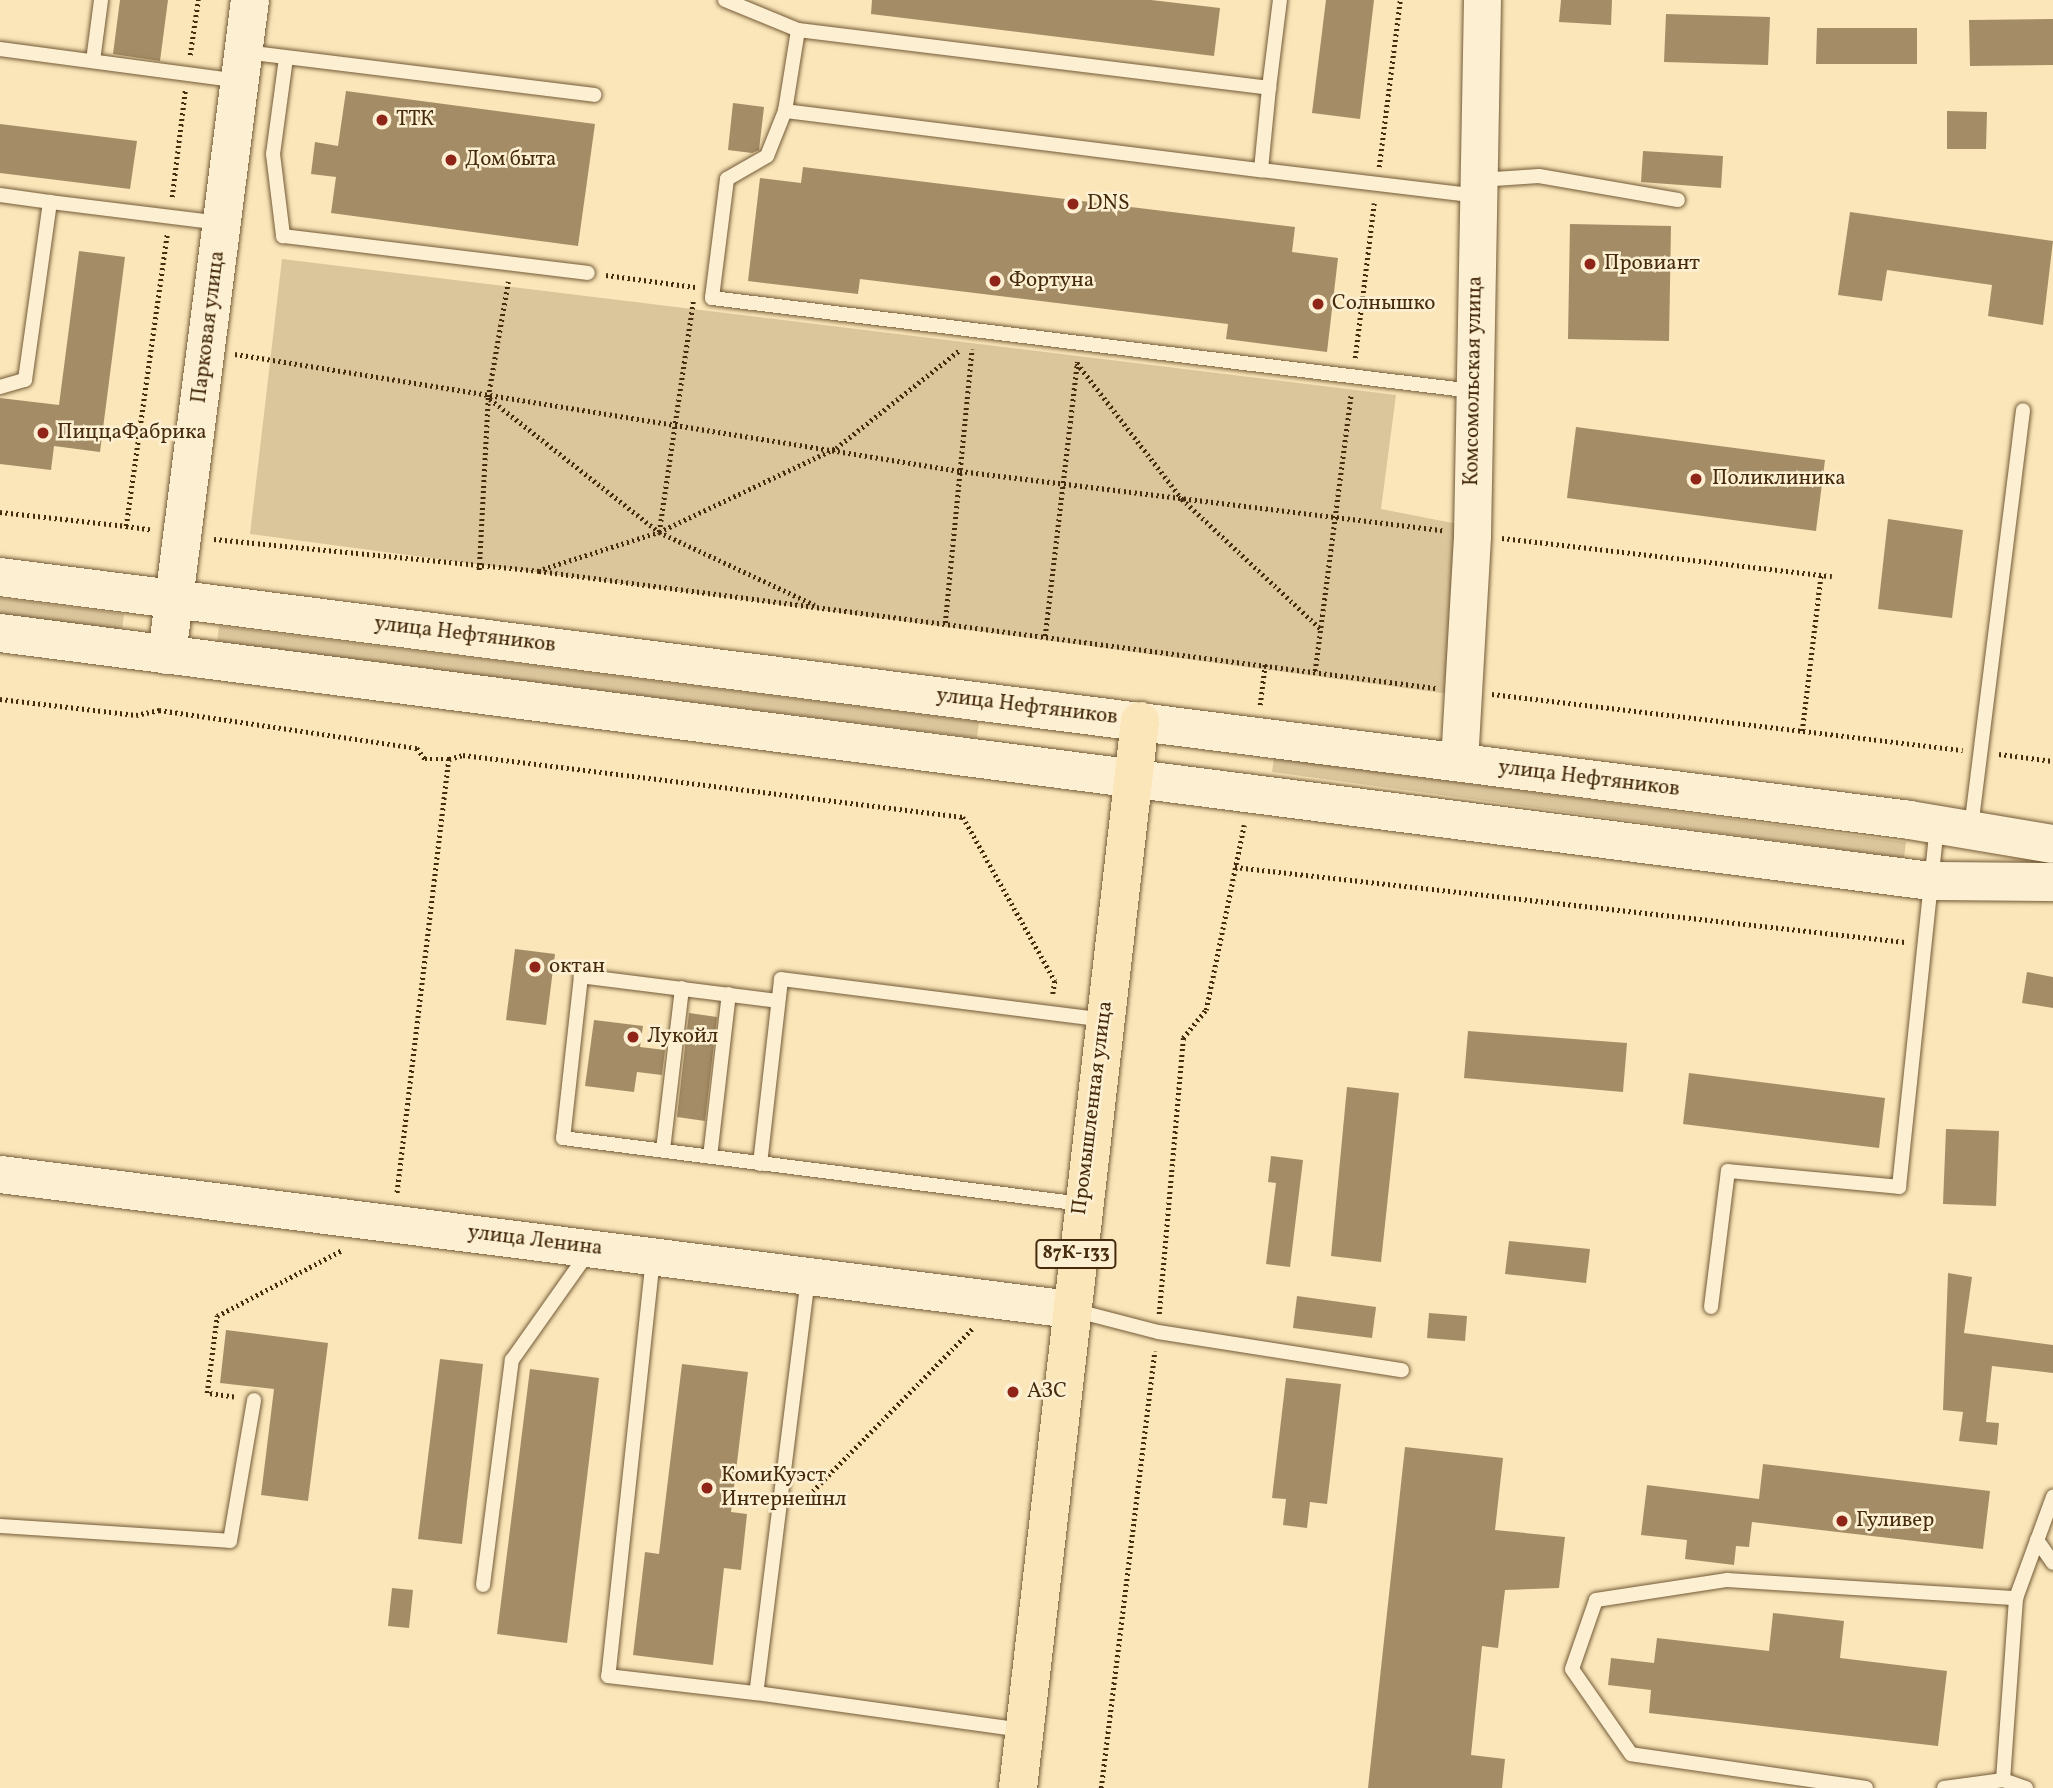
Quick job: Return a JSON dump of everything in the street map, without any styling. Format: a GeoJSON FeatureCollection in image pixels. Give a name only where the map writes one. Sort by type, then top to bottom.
{"type":"FeatureCollection","features":[{"type":"Feature","properties":{"kind":"main road","name":"Парковая улица"},"geometry":{"type":"LineString","coordinates":[[167,655],[250,0]]}},
{"type":"Feature","properties":{"kind":"main road","name":"улица Нефтяников"},"geometry":{"type":"LineString","coordinates":[[0,577],[174,597],[1954,826],[2053,844]]}},
{"type":"Feature","properties":{"kind":"main road"},"geometry":{"type":"LineString","coordinates":[[0,634],[1931,881],[2053,882]]}},
{"type":"Feature","properties":{"kind":"main road","name":"Промышленная улица"},"geometry":{"type":"LineString","coordinates":[[1018,1788],[1082,1203],[1140,721]]}},
{"type":"Feature","properties":{"kind":"street","name":"Комсомольская улица"},"geometry":{"type":"LineString","coordinates":[[1459,762],[1466,693],[1472,535],[1482,0]]}},
{"type":"Feature","properties":{"kind":"street","name":"улица Ленина"},"geometry":{"type":"LineString","coordinates":[[0,1174],[1070,1309]]}},
{"type":"Feature","properties":{"kind":"lane"},"geometry":{"type":"LineString","coordinates":[[93,61],[101,0]]}},
{"type":"Feature","properties":{"kind":"lane"},"geometry":{"type":"LineString","coordinates":[[725,0],[798,30],[1269,88]]}},
{"type":"Feature","properties":{"kind":"lane"},"geometry":{"type":"LineString","coordinates":[[1261,170],[1280,0]]}},
{"type":"Feature","properties":{"kind":"lane"},"geometry":{"type":"LineString","coordinates":[[798,30],[785,111],[767,156],[727,179],[712,298],[1473,391]]}},
{"type":"Feature","properties":{"kind":"lane"},"geometry":{"type":"LineString","coordinates":[[0,50],[187,74],[286,58],[594,95]]}},
{"type":"Feature","properties":{"kind":"lane"},"geometry":{"type":"LineString","coordinates":[[286,58],[273,155],[283,236],[588,273]]}},
{"type":"Feature","properties":{"kind":"lane"},"geometry":{"type":"LineString","coordinates":[[785,111],[1377,184],[1478,188],[1539,176],[1678,200]]}},
{"type":"Feature","properties":{"kind":"lane"},"geometry":{"type":"LineString","coordinates":[[0,195],[222,224]]}},
{"type":"Feature","properties":{"kind":"lane"},"geometry":{"type":"LineString","coordinates":[[0,387],[25,380],[50,202]]}},
{"type":"Feature","properties":{"kind":"lane"},"geometry":{"type":"LineString","coordinates":[[1711,1307],[1728,1171],[1899,1187],[1931,881],[1954,826],[1979,752],[2023,410]]}},
{"type":"Feature","properties":{"kind":"lane"},"geometry":{"type":"LineString","coordinates":[[778,1001],[581,976],[563,1138],[1082,1203]]}},
{"type":"Feature","properties":{"kind":"lane"},"geometry":{"type":"LineString","coordinates":[[761,1164],[781,979],[1104,1020]]}},
{"type":"Feature","properties":{"kind":"lane"},"geometry":{"type":"LineString","coordinates":[[663,1150],[682,988]]}},
{"type":"Feature","properties":{"kind":"lane"},"geometry":{"type":"LineString","coordinates":[[710,1157],[729,994]]}},
{"type":"Feature","properties":{"kind":"lane"},"geometry":{"type":"LineString","coordinates":[[483,1585],[512,1360],[591,1249]]}},
{"type":"Feature","properties":{"kind":"lane"},"geometry":{"type":"LineString","coordinates":[[653,1256],[608,1676],[756,1693],[1024,1730]]}},
{"type":"Feature","properties":{"kind":"lane"},"geometry":{"type":"LineString","coordinates":[[756,1693],[809,1276]]}},
{"type":"Feature","properties":{"kind":"lane"},"geometry":{"type":"LineString","coordinates":[[1070,1309],[1157,1332],[1402,1370]]}},
{"type":"Feature","properties":{"kind":"lane"},"geometry":{"type":"LineString","coordinates":[[0,1527],[230,1541],[254,1400]]}},
{"type":"Feature","properties":{"kind":"lane"},"geometry":{"type":"LineString","coordinates":[[2003,1780],[2016,1598],[2053,1497]]}},
{"type":"Feature","properties":{"kind":"lane"},"geometry":{"type":"LineString","coordinates":[[2037,1540],[2053,1563]]}},
{"type":"Feature","properties":{"kind":"lane"},"geometry":{"type":"LineString","coordinates":[[1866,1788],[1631,1754],[1572,1669],[1596,1600],[1727,1580],[2016,1598]]}},
{"type":"Feature","properties":{"kind":"lane"},"geometry":{"type":"LineString","coordinates":[[1944,1788],[2003,1780],[2026,1788]]}},
{"type":"Feature","properties":{"kind":"path"},"geometry":{"type":"LineString","coordinates":[[126,526],[198,0]]}},
{"type":"Feature","properties":{"kind":"path"},"geometry":{"type":"LineString","coordinates":[[1315,671],[1400,0]]}},
{"type":"Feature","properties":{"kind":"path"},"geometry":{"type":"LineString","coordinates":[[479,570],[488,397],[511,265]]}},
{"type":"Feature","properties":{"kind":"path"},"geometry":{"type":"LineString","coordinates":[[588,273],[713,289]]}},
{"type":"Feature","properties":{"kind":"path"},"geometry":{"type":"LineString","coordinates":[[659,531],[695,286]]}},
{"type":"Feature","properties":{"kind":"path"},"geometry":{"type":"LineString","coordinates":[[539,571],[659,531],[836,448],[973,339],[945,623]]}},
{"type":"Feature","properties":{"kind":"path"},"geometry":{"type":"LineString","coordinates":[[1055,339],[1077,362],[1182,499],[1321,630]]}},
{"type":"Feature","properties":{"kind":"path"},"geometry":{"type":"LineString","coordinates":[[206,349],[488,397],[836,448],[960,471],[1472,535],[1832,576]]}},
{"type":"Feature","properties":{"kind":"path"},"geometry":{"type":"LineString","coordinates":[[1045,636],[1077,362]]}},
{"type":"Feature","properties":{"kind":"path"},"geometry":{"type":"LineString","coordinates":[[488,397],[659,531],[819,607]]}},
{"type":"Feature","properties":{"kind":"path"},"geometry":{"type":"LineString","coordinates":[[0,512],[479,570],[539,571],[1265,664],[1466,693],[2053,761]]}},
{"type":"Feature","properties":{"kind":"path"},"geometry":{"type":"LineString","coordinates":[[1802,731],[1821,575]]}},
{"type":"Feature","properties":{"kind":"path"},"geometry":{"type":"LineString","coordinates":[[1255,736],[1265,664]]}},
{"type":"Feature","properties":{"kind":"path"},"geometry":{"type":"LineString","coordinates":[[0,699],[136,715],[159,710],[417,748],[425,759],[449,759],[463,755],[963,817],[1055,981],[1051,1013]]}},
{"type":"Feature","properties":{"kind":"path"},"geometry":{"type":"LineString","coordinates":[[393,1223],[449,759]]}},
{"type":"Feature","properties":{"kind":"path"},"geometry":{"type":"LineString","coordinates":[[1101,1788],[1157,1332],[1183,1038],[1206,1010],[1247,793]]}},
{"type":"Feature","properties":{"kind":"path"},"geometry":{"type":"LineString","coordinates":[[1235,867],[1924,944]]}},
{"type":"Feature","properties":{"kind":"path"},"geometry":{"type":"LineString","coordinates":[[254,1400],[207,1393],[217,1316],[346,1248]]}},
{"type":"Feature","properties":{"kind":"path"},"geometry":{"type":"LineString","coordinates":[[778,1520],[821,1488],[999,1300]]}},
{"type":"Feature","properties":{"kind":"shaded area"},"geometry":{"type":"Polygon","coordinates":[[[282,259],[1396,395],[1381,509],[1463,525],[1449,694],[250,534],[282,259]]]}},
{"type":"Feature","properties":{"kind":"shaded area"},"geometry":{"type":"Polygon","coordinates":[[[0,598],[124,614],[122,630],[0,614],[0,598]]]}},
{"type":"Feature","properties":{"kind":"shaded area"},"geometry":{"type":"Polygon","coordinates":[[[219,626],[979,722],[977,738],[217,642],[219,626]]]}},
{"type":"Feature","properties":{"kind":"shaded area"},"geometry":{"type":"Polygon","coordinates":[[[1274,758],[1906,842],[1904,858],[1272,772],[1274,758]]]}},
{"type":"Feature","properties":{"kind":"building"},"geometry":{"type":"Polygon","coordinates":[[[120,0],[168,0],[160,61],[113,54],[120,0]]]}},
{"type":"Feature","properties":{"kind":"building"},"geometry":{"type":"Polygon","coordinates":[[[872,0],[1151,0],[1220,8],[1214,56],[871,14],[872,0]]]}},
{"type":"Feature","properties":{"kind":"building"},"geometry":{"type":"Polygon","coordinates":[[[1326,0],[1374,0],[1360,119],[1312,113],[1326,0]]]}},
{"type":"Feature","properties":{"kind":"building"},"geometry":{"type":"Polygon","coordinates":[[[1561,0],[1612,0],[1611,25],[1559,22],[1561,0]]]}},
{"type":"Feature","properties":{"kind":"building"},"geometry":{"type":"Polygon","coordinates":[[[1666,14],[1770,17],[1768,65],[1664,62],[1666,14]]]}},
{"type":"Feature","properties":{"kind":"building"},"geometry":{"type":"Polygon","coordinates":[[[2053,19],[2053,65],[1970,66],[1969,20],[2053,19]]]}},
{"type":"Feature","properties":{"kind":"building"},"geometry":{"type":"Polygon","coordinates":[[[1817,28],[1917,28],[1917,64],[1816,64],[1817,28]]]}},
{"type":"Feature","properties":{"kind":"building","name":"Дом быта"},"geometry":{"type":"Polygon","coordinates":[[[346,91],[595,124],[578,246],[331,213],[336,177],[311,174],[315,142],[338,146],[346,91]]]}},
{"type":"Feature","properties":{"kind":"building"},"geometry":{"type":"Polygon","coordinates":[[[733,103],[764,107],[759,150],[752,153],[728,150],[733,103]]]}},
{"type":"Feature","properties":{"kind":"building"},"geometry":{"type":"Polygon","coordinates":[[[1947,111],[1987,112],[1986,149],[1947,149],[1947,111]]]}},
{"type":"Feature","properties":{"kind":"building"},"geometry":{"type":"Polygon","coordinates":[[[0,124],[137,141],[130,189],[0,173],[0,124]]]}},
{"type":"Feature","properties":{"kind":"building"},"geometry":{"type":"Polygon","coordinates":[[[1643,151],[1723,156],[1721,188],[1641,182],[1643,151]]]}},
{"type":"Feature","properties":{"kind":"building"},"geometry":{"type":"Polygon","coordinates":[[[803,167],[1295,227],[1292,252],[1338,258],[1327,352],[1226,339],[1228,324],[860,279],[858,294],[748,281],[760,178],[801,183],[803,167]]]}},
{"type":"Feature","properties":{"kind":"building"},"geometry":{"type":"Polygon","coordinates":[[[1850,212],[2053,241],[2043,325],[1988,316],[1992,285],[1887,270],[1882,301],[1838,295],[1850,212]]]}},
{"type":"Feature","properties":{"kind":"building"},"geometry":{"type":"Polygon","coordinates":[[[1570,224],[1671,226],[1669,341],[1568,339],[1570,224]]]}},
{"type":"Feature","properties":{"kind":"building"},"geometry":{"type":"Polygon","coordinates":[[[79,251],[125,257],[100,452],[54,446],[51,470],[0,464],[0,398],[59,405],[79,251]]]}},
{"type":"Feature","properties":{"kind":"building","name":"Поликлиника"},"geometry":{"type":"Polygon","coordinates":[[[1576,427],[1825,460],[1816,531],[1567,498],[1576,427]]]}},
{"type":"Feature","properties":{"kind":"building"},"geometry":{"type":"Polygon","coordinates":[[[1888,519],[1963,530],[1952,618],[1878,609],[1888,519]]]}},
{"type":"Feature","properties":{"kind":"building"},"geometry":{"type":"Polygon","coordinates":[[[515,949],[555,954],[546,1025],[506,1020],[515,949]]]}},
{"type":"Feature","properties":{"kind":"building"},"geometry":{"type":"Polygon","coordinates":[[[2027,972],[2053,977],[2053,1008],[2022,1003],[2027,972]]]}},
{"type":"Feature","properties":{"kind":"building"},"geometry":{"type":"Polygon","coordinates":[[[689,1013],[717,1017],[705,1121],[677,1117],[689,1013]]]}},
{"type":"Feature","properties":{"kind":"building"},"geometry":{"type":"Polygon","coordinates":[[[594,1020],[643,1026],[640,1047],[665,1050],[662,1075],[637,1072],[634,1092],[585,1086],[594,1020]]]}},
{"type":"Feature","properties":{"kind":"building"},"geometry":{"type":"Polygon","coordinates":[[[1468,1031],[1627,1043],[1623,1092],[1464,1078],[1468,1031]]]}},
{"type":"Feature","properties":{"kind":"building"},"geometry":{"type":"Polygon","coordinates":[[[1689,1073],[1885,1098],[1879,1148],[1683,1124],[1689,1073]]]}},
{"type":"Feature","properties":{"kind":"building"},"geometry":{"type":"Polygon","coordinates":[[[1347,1087],[1399,1093],[1381,1262],[1331,1256],[1347,1087]]]}},
{"type":"Feature","properties":{"kind":"building"},"geometry":{"type":"Polygon","coordinates":[[[1946,1129],[1999,1131],[1996,1206],[1943,1204],[1946,1129]]]}},
{"type":"Feature","properties":{"kind":"building"},"geometry":{"type":"Polygon","coordinates":[[[1271,1156],[1303,1160],[1290,1267],[1266,1264],[1276,1183],[1268,1182],[1271,1156]]]}},
{"type":"Feature","properties":{"kind":"building"},"geometry":{"type":"Polygon","coordinates":[[[1509,1241],[1590,1249],[1586,1283],[1505,1274],[1509,1241]]]}},
{"type":"Feature","properties":{"kind":"building"},"geometry":{"type":"Polygon","coordinates":[[[1948,1273],[1972,1277],[1964,1333],[2053,1345],[2053,1373],[1992,1366],[1986,1422],[1999,1423],[1997,1445],[1959,1441],[1963,1412],[1943,1410],[1948,1273]]]}},
{"type":"Feature","properties":{"kind":"building"},"geometry":{"type":"Polygon","coordinates":[[[1297,1296],[1376,1307],[1372,1338],[1293,1328],[1297,1296]]]}},
{"type":"Feature","properties":{"kind":"building"},"geometry":{"type":"Polygon","coordinates":[[[1429,1313],[1467,1316],[1465,1341],[1427,1338],[1429,1313]]]}},
{"type":"Feature","properties":{"kind":"building"},"geometry":{"type":"Polygon","coordinates":[[[226,1330],[328,1343],[308,1501],[261,1495],[274,1389],[220,1383],[226,1330]]]}},
{"type":"Feature","properties":{"kind":"building"},"geometry":{"type":"Polygon","coordinates":[[[440,1359],[483,1364],[462,1544],[418,1539],[440,1359]]]}},
{"type":"Feature","properties":{"kind":"building"},"geometry":{"type":"Polygon","coordinates":[[[682,1364],[748,1372],[731,1512],[747,1514],[741,1570],[724,1568],[713,1665],[633,1655],[645,1552],[659,1554],[682,1364]]]}},
{"type":"Feature","properties":{"kind":"building"},"geometry":{"type":"Polygon","coordinates":[[[530,1369],[599,1378],[567,1643],[497,1634],[530,1369]]]}},
{"type":"Feature","properties":{"kind":"building"},"geometry":{"type":"Polygon","coordinates":[[[1286,1378],[1341,1384],[1327,1504],[1310,1502],[1307,1528],[1283,1525],[1286,1499],[1272,1498],[1286,1378]]]}},
{"type":"Feature","properties":{"kind":"building"},"geometry":{"type":"Polygon","coordinates":[[[1405,1447],[1503,1458],[1495,1530],[1565,1537],[1559,1588],[1505,1590],[1498,1648],[1482,1646],[1471,1755],[1505,1759],[1502,1788],[1368,1788],[1405,1447]]]}},
{"type":"Feature","properties":{"kind":"building"},"geometry":{"type":"Polygon","coordinates":[[[1763,1464],[1990,1491],[1983,1549],[1752,1522],[1749,1547],[1736,1546],[1734,1565],[1685,1559],[1687,1540],[1641,1535],[1647,1485],[1759,1499],[1763,1464]]]}},
{"type":"Feature","properties":{"kind":"building"},"geometry":{"type":"Polygon","coordinates":[[[392,1588],[413,1590],[409,1628],[388,1626],[392,1588]]]}},
{"type":"Feature","properties":{"kind":"building"},"geometry":{"type":"Polygon","coordinates":[[[1773,1613],[1844,1621],[1840,1658],[1947,1671],[1938,1746],[1649,1713],[1651,1690],[1608,1685],[1611,1658],[1654,1663],[1657,1638],[1769,1651],[1773,1613]]]}},
{"type":"Feature","properties":{"kind":"place","name":"ТТК"},"geometry":{"type":"Point","coordinates":[382,120]}},
{"type":"Feature","properties":{"kind":"place","name":"Дом быта"},"geometry":{"type":"Point","coordinates":[451,160]}},
{"type":"Feature","properties":{"kind":"place","name":"DNS"},"geometry":{"type":"Point","coordinates":[1073,204]}},
{"type":"Feature","properties":{"kind":"place","name":"Провиант"},"geometry":{"type":"Point","coordinates":[1590,264]}},
{"type":"Feature","properties":{"kind":"place","name":"Фортуна"},"geometry":{"type":"Point","coordinates":[995,281]}},
{"type":"Feature","properties":{"kind":"place","name":"Солнышко"},"geometry":{"type":"Point","coordinates":[1318,304]}},
{"type":"Feature","properties":{"kind":"place","name":"ПиццаФабрика"},"geometry":{"type":"Point","coordinates":[43,433]}},
{"type":"Feature","properties":{"kind":"place","name":"Поликлиника"},"geometry":{"type":"Point","coordinates":[1696,479]}},
{"type":"Feature","properties":{"kind":"place","name":"октан"},"geometry":{"type":"Point","coordinates":[535,967]}},
{"type":"Feature","properties":{"kind":"place","name":"Лукойл"},"geometry":{"type":"Point","coordinates":[633,1037]}},
{"type":"Feature","properties":{"kind":"place","name":"АЗС"},"geometry":{"type":"Point","coordinates":[1013,1392]}},
{"type":"Feature","properties":{"kind":"place","name":"КомиКуэст Интернешнл"},"geometry":{"type":"Point","coordinates":[707,1488]}},
{"type":"Feature","properties":{"kind":"place","name":"Гуливер"},"geometry":{"type":"Point","coordinates":[1842,1521]}}]}
